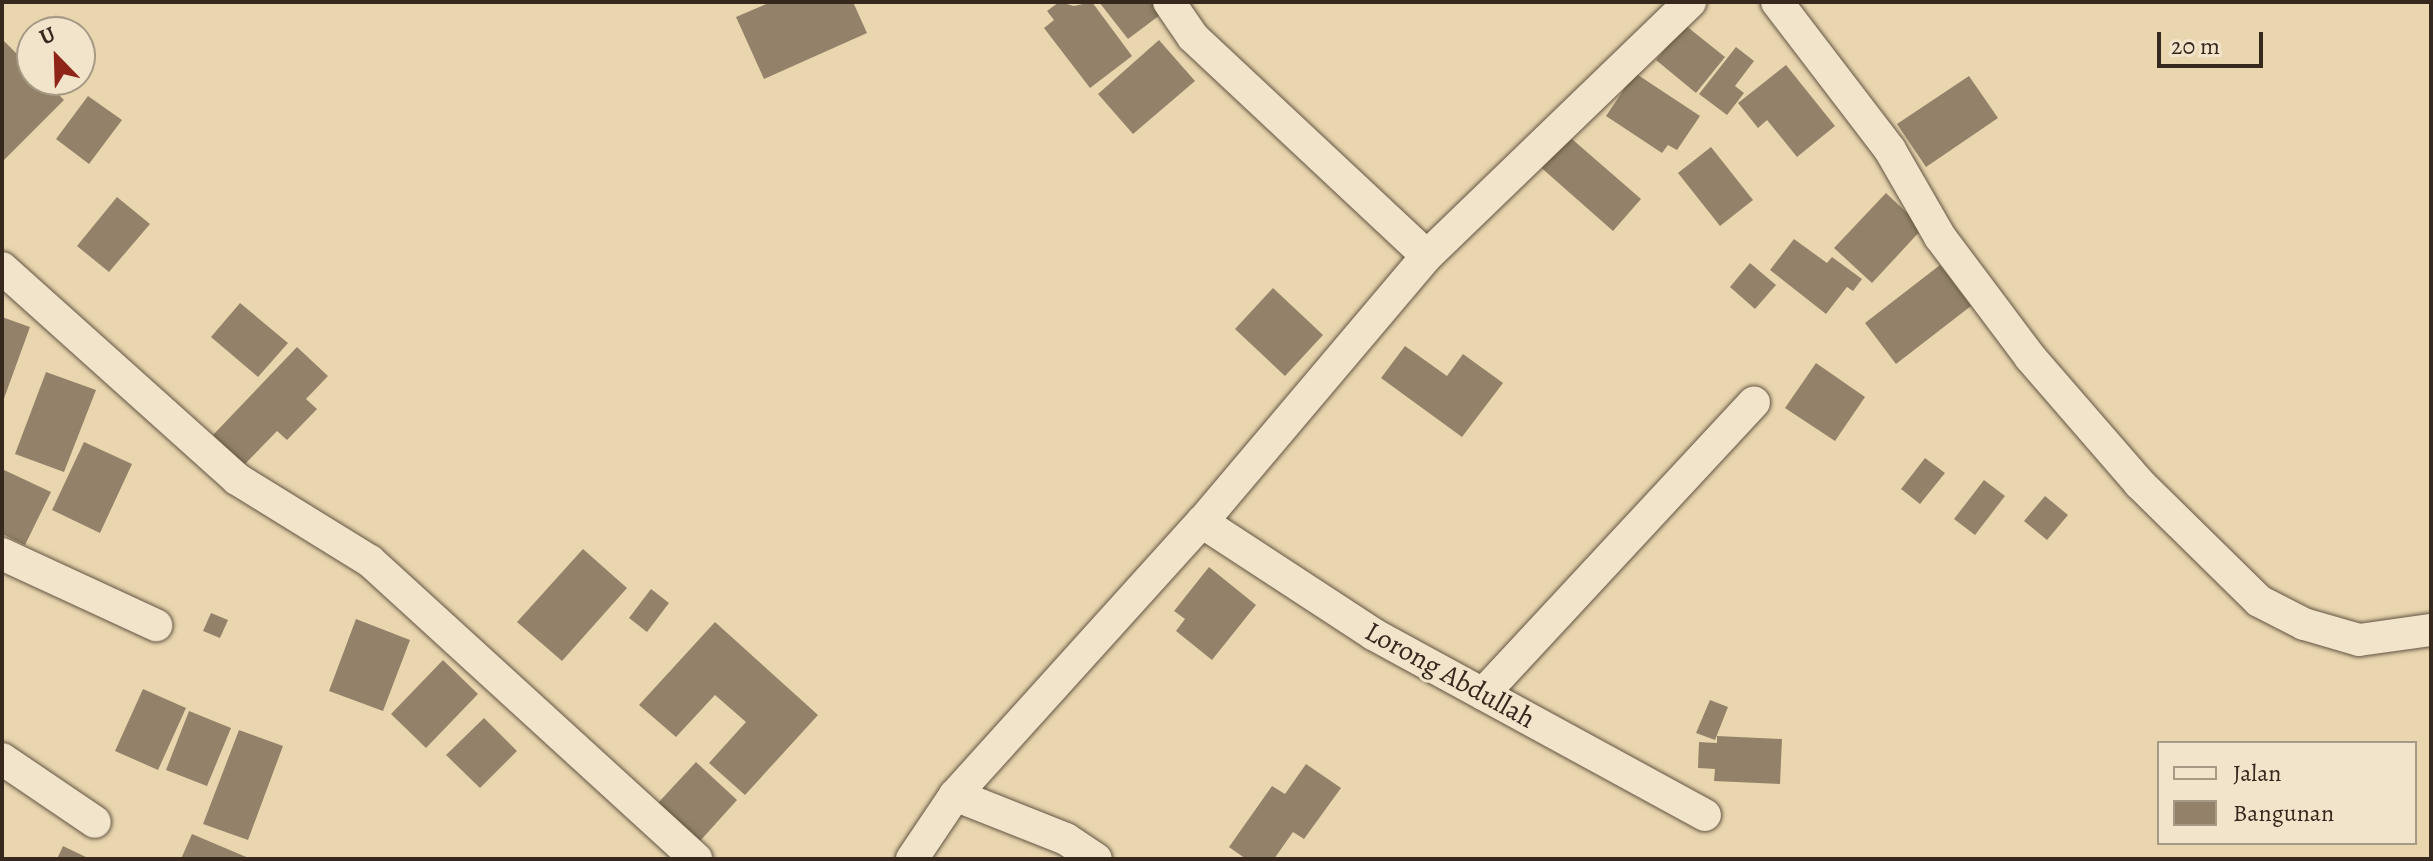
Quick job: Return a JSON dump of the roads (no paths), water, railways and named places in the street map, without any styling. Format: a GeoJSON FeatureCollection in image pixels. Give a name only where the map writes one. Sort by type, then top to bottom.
{"type":"FeatureCollection","features":[{"type":"Feature","properties":{"kind":"street"},"geometry":{"type":"LineString","coordinates":[[1169,2],[1193,37],[1427,256]]}},
{"type":"Feature","properties":{"kind":"street"},"geometry":{"type":"LineString","coordinates":[[912,859],[955,795],[1202,522],[1427,256],[1690,2]]}},
{"type":"Feature","properties":{"kind":"street"},"geometry":{"type":"LineString","coordinates":[[1777,2],[1890,150],[1940,237],[2030,357],[2139,483],[2259,601],[2304,624],[2359,640],[2431,630]]}},
{"type":"Feature","properties":{"kind":"street"},"geometry":{"type":"LineString","coordinates":[[2,268],[237,479],[370,561],[696,859]]}},
{"type":"Feature","properties":{"kind":"street"},"geometry":{"type":"LineString","coordinates":[[1483,694],[1754,402]]}},
{"type":"Feature","properties":{"kind":"street","name":"Lorong Abdullah"},"geometry":{"type":"LineString","coordinates":[[1202,522],[1314,598],[1705,815]]}},
{"type":"Feature","properties":{"kind":"street"},"geometry":{"type":"LineString","coordinates":[[2,554],[156,625]]}},
{"type":"Feature","properties":{"kind":"street"},"geometry":{"type":"LineString","coordinates":[[2,759],[95,822]]}},
{"type":"Feature","properties":{"kind":"street"},"geometry":{"type":"LineString","coordinates":[[955,795],[1066,839],[1096,859]]}}]}
